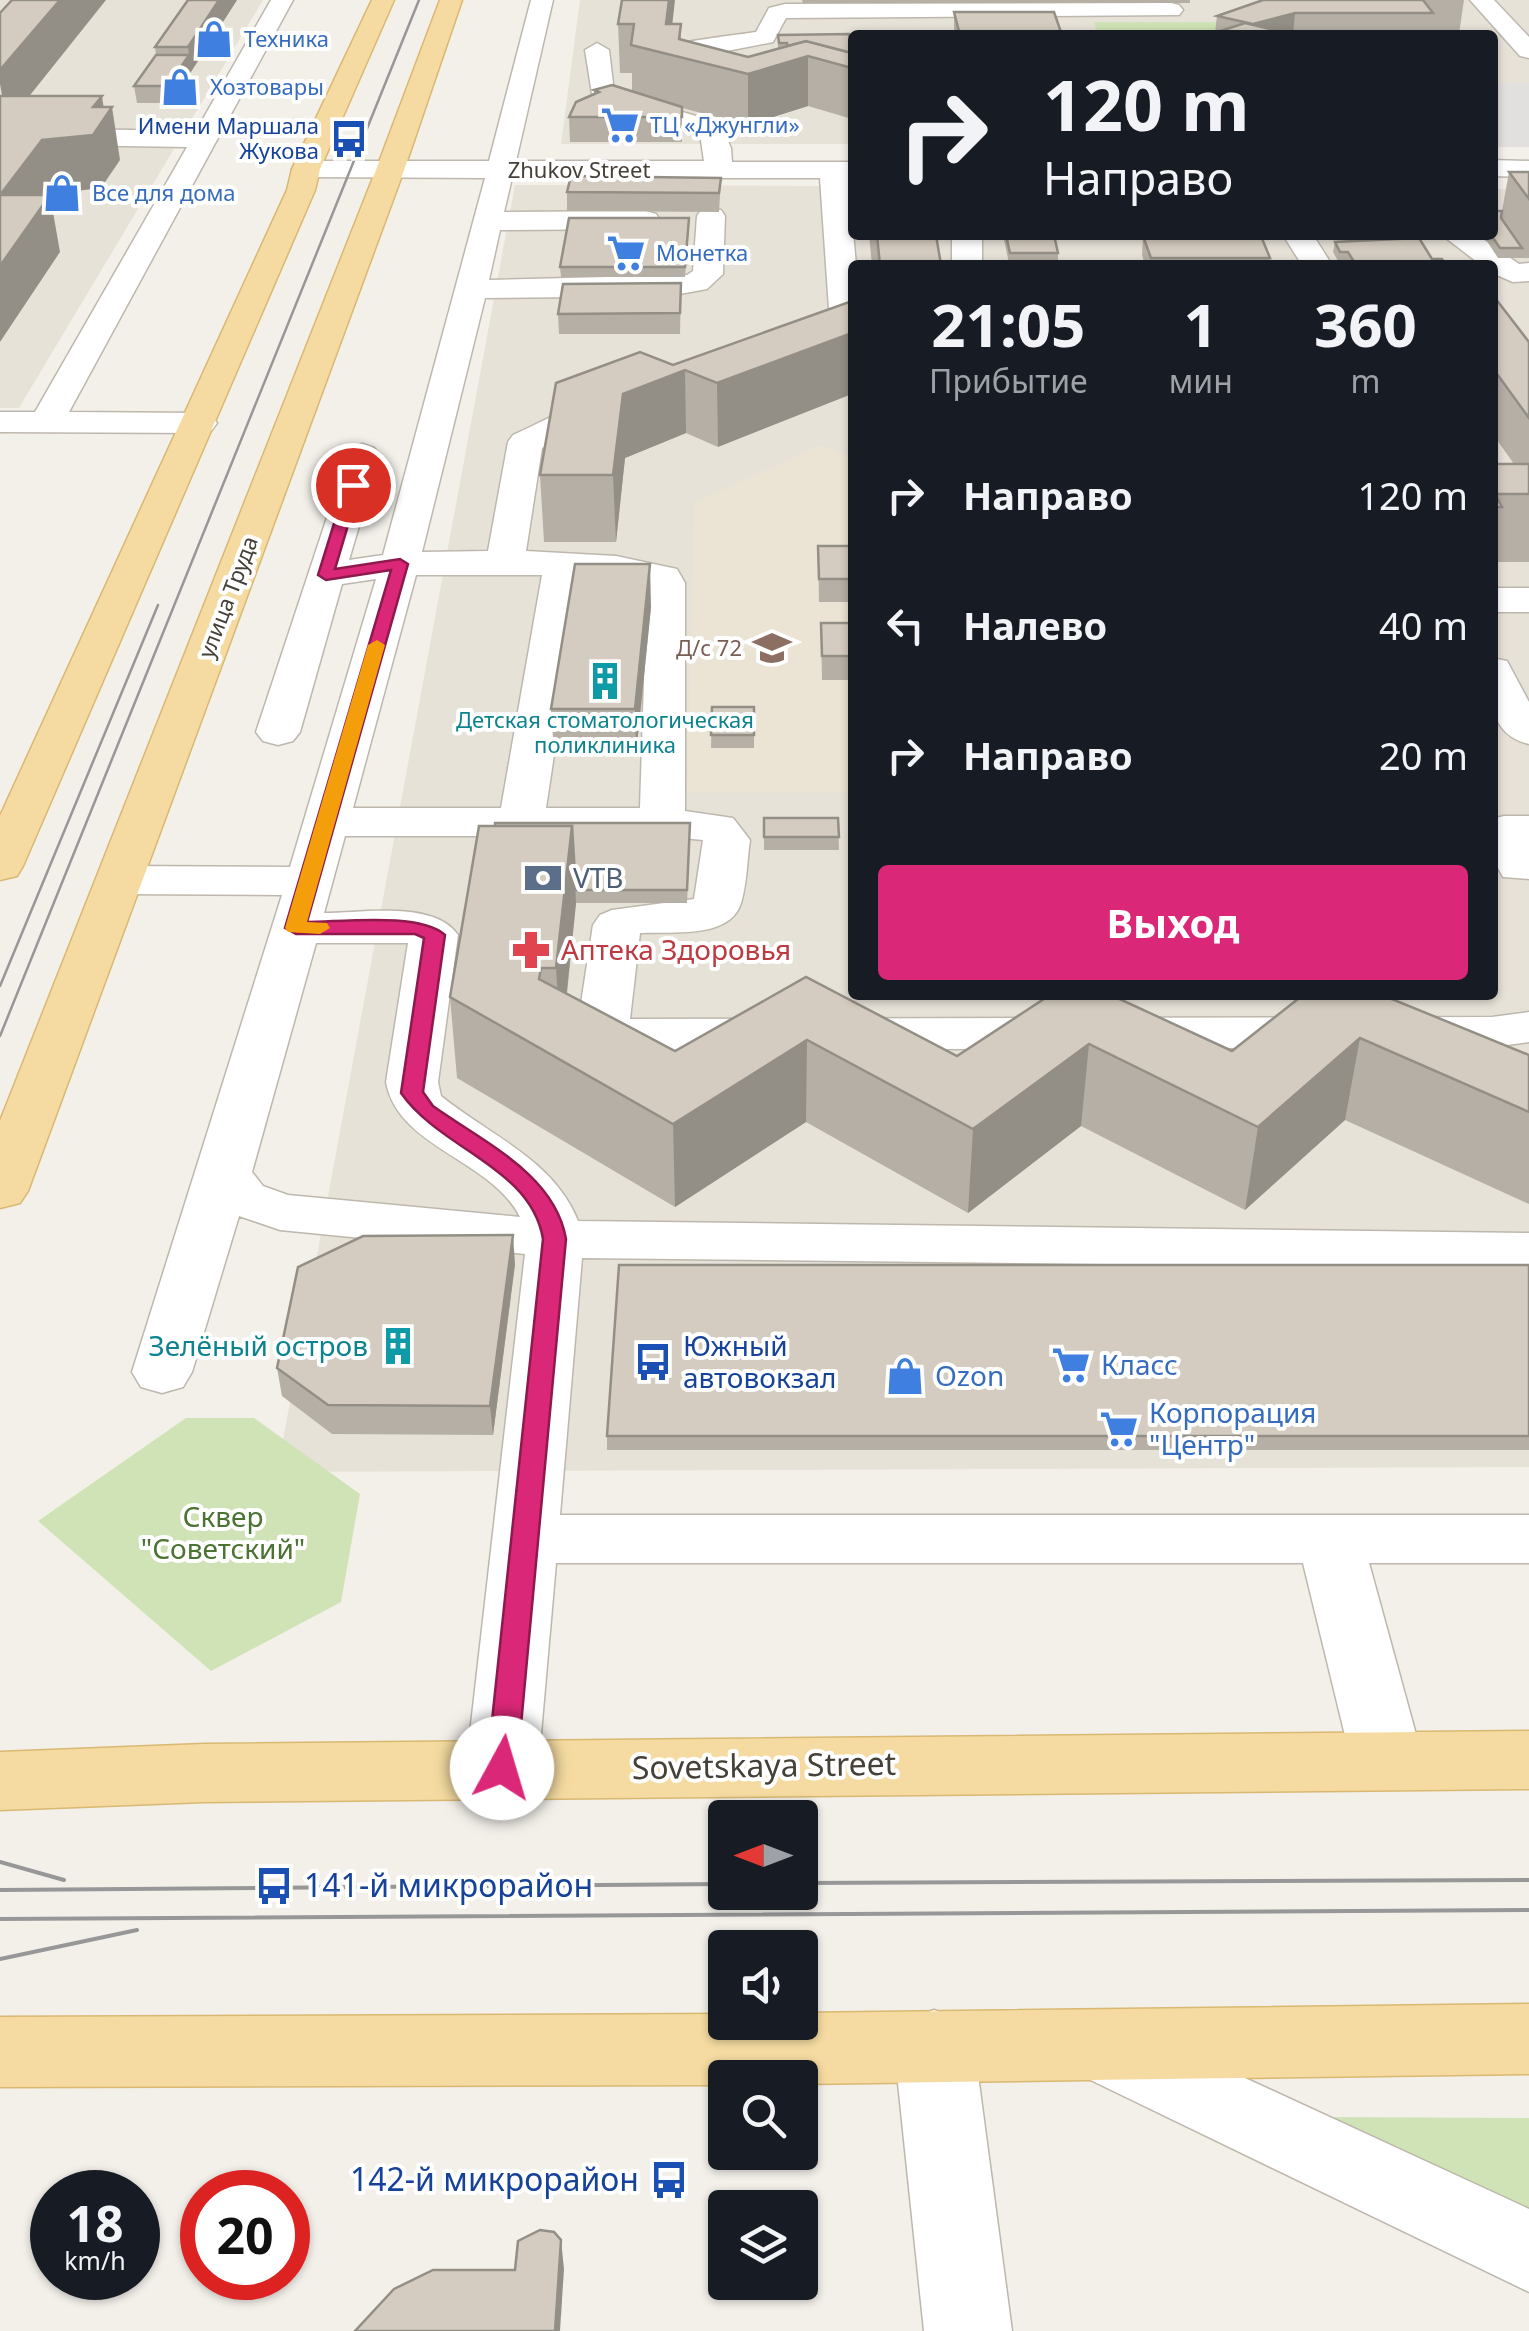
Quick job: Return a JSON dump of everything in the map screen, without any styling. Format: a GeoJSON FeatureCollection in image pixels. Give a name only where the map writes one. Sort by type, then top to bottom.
{"type":"FeatureCollection","features":[{"type":"Feature","properties":{"kind":"main road"},"geometry":{"type":"LineString","coordinates":[[0,866],[200,423],[301,190],[306,169],[383,0]]}},
{"type":"Feature","properties":{"kind":"main road","name":"улица Труда"},"geometry":{"type":"LineString","coordinates":[[0,1191],[390,170],[451,0]]}},
{"type":"Feature","properties":{"kind":"main road","name":"Sovetskaya Street"},"geometry":{"type":"LineString","coordinates":[[0,1781],[204,1772],[1529,1760]]}},
{"type":"Feature","properties":{"kind":"main road"},"geometry":{"type":"LineString","coordinates":[[0,2052],[672,2052],[1090,2041],[1529,2040]]}},
{"type":"Feature","properties":{"kind":"street"},"geometry":{"type":"LineString","coordinates":[[46,422],[282,0]]}},
{"type":"Feature","properties":{"kind":"street"},"geometry":{"type":"LineString","coordinates":[[162,1372],[224,1174],[400,564],[503,170],[542,0]]}},
{"type":"Feature","properties":{"kind":"street"},"geometry":{"type":"LineString","coordinates":[[1481,0],[1516,39]]}},
{"type":"Feature","properties":{"kind":"street"},"geometry":{"type":"LineString","coordinates":[[765,38],[777,13],[785,11],[1171,10]]}},
{"type":"Feature","properties":{"kind":"street"},"geometry":{"type":"LineString","coordinates":[[670,50],[800,37]]}},
{"type":"Feature","properties":{"kind":"street"},"geometry":{"type":"LineString","coordinates":[[489,221],[711,216],[732,206],[711,129],[611,102],[602,95],[591,50],[530,48]]}},
{"type":"Feature","properties":{"kind":"street"},"geometry":{"type":"LineString","coordinates":[[0,136],[202,139]]}},
{"type":"Feature","properties":{"kind":"street"},"geometry":{"type":"LineString","coordinates":[[1498,168],[1529,168]]}},
{"type":"Feature","properties":{"kind":"street","name":"Zhukov Street"},"geometry":{"type":"LineString","coordinates":[[306,169],[843,170]]}},
{"type":"Feature","properties":{"kind":"street"},"geometry":{"type":"LineString","coordinates":[[782,370],[843,345],[847,338],[843,170]]}},
{"type":"Feature","properties":{"kind":"street"},"geometry":{"type":"LineString","coordinates":[[472,289],[669,287],[696,283],[708,274],[711,216]]}},
{"type":"Feature","properties":{"kind":"street"},"geometry":{"type":"LineString","coordinates":[[1465,240],[1495,260]]}},
{"type":"Feature","properties":{"kind":"street"},"geometry":{"type":"LineString","coordinates":[[1498,262],[1513,272],[1529,272]]}},
{"type":"Feature","properties":{"kind":"street"},"geometry":{"type":"LineString","coordinates":[[505,564],[525,442],[607,408],[642,406]]}},
{"type":"Feature","properties":{"kind":"street"},"geometry":{"type":"LineString","coordinates":[[0,422],[200,423]]}},
{"type":"Feature","properties":{"kind":"street"},"geometry":{"type":"LineString","coordinates":[[278,732],[362,455]]}},
{"type":"Feature","properties":{"kind":"street"},"geometry":{"type":"LineString","coordinates":[[326,575],[400,564],[563,565],[655,572],[666,583],[662,822]]}},
{"type":"Feature","properties":{"kind":"street"},"geometry":{"type":"LineString","coordinates":[[522,820],[563,565]]}},
{"type":"Feature","properties":{"kind":"street"},"geometry":{"type":"LineString","coordinates":[[1498,600],[1529,600]]}},
{"type":"Feature","properties":{"kind":"street"},"geometry":{"type":"LineString","coordinates":[[1498,682],[1518,722],[1529,732]]}},
{"type":"Feature","properties":{"kind":"street"},"geometry":{"type":"LineString","coordinates":[[324,822],[662,822],[706,824],[724,834],[727,840],[717,906],[698,916],[636,918],[616,925],[604,1023],[617,1034],[1313,1014],[1492,1032],[1529,1026]]}},
{"type":"Feature","properties":{"kind":"street"},"geometry":{"type":"LineString","coordinates":[[121,880],[303,904],[418,928],[434,935],[412,1093],[425,1110],[533,1188],[550,1214],[554,1239],[502,1768]]}},
{"type":"Feature","properties":{"kind":"street"},"geometry":{"type":"LineString","coordinates":[[224,1174],[243,1198],[280,1212],[554,1239],[1529,1251]]}},
{"type":"Feature","properties":{"kind":"street"},"geometry":{"type":"LineString","coordinates":[[1330,1538],[1388,1760]]}},
{"type":"Feature","properties":{"kind":"street"},"geometry":{"type":"LineString","coordinates":[[527,1539],[1529,1538]]}},
{"type":"Feature","properties":{"kind":"street"},"geometry":{"type":"LineString","coordinates":[[1090,2041],[1529,2252]]}},
{"type":"Feature","properties":{"kind":"street"},"geometry":{"type":"LineString","coordinates":[[934,2046],[968,2331]]}},
{"type":"Feature","properties":{"kind":"shaded area"},"geometry":{"type":"Polygon","coordinates":[[[0,0],[263,0],[19,408],[0,408],[0,0]]]}},
{"type":"Feature","properties":{"kind":"shaded area"},"geometry":{"type":"Polygon","coordinates":[[[580,0],[1529,0],[1529,144],[1498,144],[1498,30],[848,30],[848,144],[561,144],[580,0]]]}},
{"type":"Feature","properties":{"kind":"shaded area"},"geometry":{"type":"Polygon","coordinates":[[[1498,83],[1529,83],[1529,147],[1498,147],[1498,83]]]}},
{"type":"Feature","properties":{"kind":"shaded area"},"geometry":{"type":"Polygon","coordinates":[[[515,185],[848,186],[848,240],[1498,240],[1498,189],[1529,189],[1529,1467],[277,1472],[515,185]]]}},
{"type":"Feature","properties":{"kind":"shaded area","name":"Д/с 72"},"geometry":{"type":"Polygon","coordinates":[[[819,445],[848,456],[848,793],[687,793],[695,503],[819,445]]]}},
{"type":"Feature","properties":{"kind":"green space"},"geometry":{"type":"Polygon","coordinates":[[[1094,22],[1219,22],[1223,30],[1096,30],[1094,22]]]}},
{"type":"Feature","properties":{"kind":"green space","name":"Сквер \"Советский\""},"geometry":{"type":"Polygon","coordinates":[[[186,1418],[254,1418],[360,1494],[341,1602],[211,1671],[38,1521],[186,1418]]]}},
{"type":"Feature","properties":{"kind":"green space"},"geometry":{"type":"Polygon","coordinates":[[[1323,2117],[1529,2118],[1529,2222],[1323,2117]]]}},
{"type":"Feature","properties":{"kind":"building"},"geometry":{"type":"Polygon","coordinates":[[[12,0],[60,0],[0,70],[0,13],[12,0]]]}},
{"type":"Feature","properties":{"kind":"building"},"geometry":{"type":"Polygon","coordinates":[[[188,0],[219,0],[188,47],[155,47],[188,0]]]}},
{"type":"Feature","properties":{"kind":"building"},"geometry":{"type":"Polygon","coordinates":[[[622,0],[669,0],[666,24],[681,24],[679,39],[748,57],[806,41],[848,52],[848,67],[808,56],[748,74],[631,45],[634,24],[618,24],[622,0]]]}},
{"type":"Feature","properties":{"kind":"building"},"geometry":{"type":"Polygon","coordinates":[[[1263,0],[1423,0],[1433,13],[1295,13],[1253,24],[1217,16],[1263,0]]]}},
{"type":"Feature","properties":{"kind":"building"},"geometry":{"type":"Polygon","coordinates":[[[954,12],[1054,12],[1060,30],[959,30],[954,12]]]}},
{"type":"Feature","properties":{"kind":"building"},"geometry":{"type":"Polygon","coordinates":[[[1245,23],[1274,30],[1223,30],[1245,23]]]}},
{"type":"Feature","properties":{"kind":"building"},"geometry":{"type":"Polygon","coordinates":[[[848,34],[848,52],[806,41],[787,46],[779,43],[778,35],[848,34]]]}},
{"type":"Feature","properties":{"kind":"building"},"geometry":{"type":"Polygon","coordinates":[[[156,55],[189,55],[168,86],[134,86],[156,55]]]}},
{"type":"Feature","properties":{"kind":"building"},"geometry":{"type":"Polygon","coordinates":[[[612,85],[682,107],[682,117],[569,117],[576,102],[599,92],[594,90],[612,85]]]}},
{"type":"Feature","properties":{"kind":"building"},"geometry":{"type":"Polygon","coordinates":[[[0,96],[102,96],[93,107],[112,107],[93,135],[42,140],[0,195],[0,96]]]}},
{"type":"Feature","properties":{"kind":"building"},"geometry":{"type":"Polygon","coordinates":[[[1509,172],[1529,172],[1529,199],[1509,172]]]}},
{"type":"Feature","properties":{"kind":"building"},"geometry":{"type":"Polygon","coordinates":[[[571,176],[721,178],[719,193],[567,192],[571,176]]]}},
{"type":"Feature","properties":{"kind":"building"},"geometry":{"type":"Polygon","coordinates":[[[0,195],[50,195],[0,266],[0,195]]]}},
{"type":"Feature","properties":{"kind":"building"},"geometry":{"type":"Polygon","coordinates":[[[1498,211],[1502,211],[1501,218],[1522,248],[1500,248],[1494,240],[1498,240],[1498,211]]]}},
{"type":"Feature","properties":{"kind":"building","name":"Монетка"},"geometry":{"type":"Polygon","coordinates":[[[569,218],[689,218],[685,267],[560,267],[569,218]]]}},
{"type":"Feature","properties":{"kind":"building"},"geometry":{"type":"Polygon","coordinates":[[[878,240],[937,240],[940,260],[880,260],[878,240]]]}},
{"type":"Feature","properties":{"kind":"building"},"geometry":{"type":"Polygon","coordinates":[[[1007,240],[1055,240],[1058,253],[1010,253],[1007,240]]]}},
{"type":"Feature","properties":{"kind":"building"},"geometry":{"type":"Polygon","coordinates":[[[1144,240],[1263,240],[1270,258],[1151,258],[1144,240]]]}},
{"type":"Feature","properties":{"kind":"building"},"geometry":{"type":"Polygon","coordinates":[[[1420,240],[1432,259],[1443,260],[1353,260],[1348,252],[1340,252],[1335,242],[1420,240]]]}},
{"type":"Feature","properties":{"kind":"building"},"geometry":{"type":"Polygon","coordinates":[[[681,283],[680,313],[558,314],[563,284],[681,283]]]}},
{"type":"Feature","properties":{"kind":"building"},"geometry":{"type":"Polygon","coordinates":[[[848,302],[848,334],[717,383],[685,370],[623,394],[613,475],[540,475],[556,383],[640,352],[673,365],[848,302]]]}},
{"type":"Feature","properties":{"kind":"building"},"geometry":{"type":"Polygon","coordinates":[[[1498,302],[1529,342],[1529,418],[1498,375],[1498,302]]]}},
{"type":"Feature","properties":{"kind":"building"},"geometry":{"type":"Polygon","coordinates":[[[1498,464],[1529,464],[1529,494],[1498,494],[1498,464]]]}},
{"type":"Feature","properties":{"kind":"building"},"geometry":{"type":"Polygon","coordinates":[[[818,546],[848,546],[848,579],[819,579],[818,546]]]}},
{"type":"Feature","properties":{"kind":"building","name":"Детская стоматологическая поликлиника"},"geometry":{"type":"Polygon","coordinates":[[[575,564],[650,564],[635,709],[551,709],[575,564]]]}},
{"type":"Feature","properties":{"kind":"building"},"geometry":{"type":"Polygon","coordinates":[[[821,623],[848,623],[848,656],[822,656],[821,623]]]}},
{"type":"Feature","properties":{"kind":"building"},"geometry":{"type":"Polygon","coordinates":[[[712,707],[754,707],[754,735],[711,735],[712,707]]]}},
{"type":"Feature","properties":{"kind":"building"},"geometry":{"type":"Polygon","coordinates":[[[764,818],[838,818],[839,837],[764,837],[764,818]]]}},
{"type":"Feature","properties":{"kind":"building"},"geometry":{"type":"Polygon","coordinates":[[[495,823],[690,823],[687,890],[576,890],[572,826],[495,823]]]}},
{"type":"Feature","properties":{"kind":"building"},"geometry":{"type":"Polygon","coordinates":[[[479,826],[572,826],[556,968],[541,968],[539,979],[675,1051],[806,977],[957,1056],[1042,1000],[1122,1000],[1232,1051],[1297,1000],[1394,1000],[1529,1055],[1529,1112],[1360,1038],[1258,1127],[1089,1044],[973,1129],[807,1040],[673,1124],[450,997],[479,826]]]}},
{"type":"Feature","properties":{"kind":"building","name":"Зелёный остров"},"geometry":{"type":"Polygon","coordinates":[[[513,1235],[490,1406],[328,1405],[277,1368],[298,1267],[363,1236],[513,1235]]]}},
{"type":"Feature","properties":{"kind":"building","name":"Класс"},"geometry":{"type":"Polygon","coordinates":[[[619,1265],[1529,1265],[1529,1436],[607,1436],[619,1265]]]}},
{"type":"Feature","properties":{"kind":"building"},"geometry":{"type":"Polygon","coordinates":[[[540,2230],[554,2232],[561,2240],[555,2331],[355,2331],[394,2289],[433,2270],[515,2270],[518,2241],[540,2230]]]}},
{"type":"Feature","properties":{"kind":"tram line"},"geometry":{"type":"LineString","coordinates":[[0,1036],[419,0]]}},
{"type":"Feature","properties":{"kind":"tram line"},"geometry":{"type":"LineString","coordinates":[[0,986],[158,605]]}},
{"type":"Feature","properties":{"kind":"tram line"},"geometry":{"type":"LineString","coordinates":[[0,1862],[64,1880]]}},
{"type":"Feature","properties":{"kind":"tram line"},"geometry":{"type":"LineString","coordinates":[[818,1883],[1529,1880]]}},
{"type":"Feature","properties":{"kind":"tram line"},"geometry":{"type":"LineString","coordinates":[[0,1890],[708,1884]]}},
{"type":"Feature","properties":{"kind":"tram line"},"geometry":{"type":"LineString","coordinates":[[0,1919],[1529,1910]]}},
{"type":"Feature","properties":{"kind":"tram line"},"geometry":{"type":"LineString","coordinates":[[0,1959],[137,1930]]}},
{"type":"Feature","properties":{"kind":"slow traffic"},"geometry":{"type":"LineString","coordinates":[[320,928],[296,928],[377,645]]}},
{"type":"Feature","properties":{"kind":"place","name":"Техника"},"geometry":{"type":"Point","coordinates":[214,39]}},
{"type":"Feature","properties":{"kind":"place","name":"Хозтовары"},"geometry":{"type":"Point","coordinates":[180,87]}},
{"type":"Feature","properties":{"kind":"place","name":"ТЦ «Джунгли»"},"geometry":{"type":"Point","coordinates":[620,125]}},
{"type":"Feature","properties":{"kind":"place","name":"Имени Маршала Жукова"},"geometry":{"type":"Point","coordinates":[349,139]}},
{"type":"Feature","properties":{"kind":"place","name":"Все для дома"},"geometry":{"type":"Point","coordinates":[62,193]}},
{"type":"Feature","properties":{"kind":"place","name":"Монетка"},"geometry":{"type":"Point","coordinates":[626,253]}},
{"type":"Feature","properties":{"kind":"place","name":"Д/с 72"},"geometry":{"type":"Point","coordinates":[772,648]}},
{"type":"Feature","properties":{"kind":"place","name":"Детская стоматологическая поликлиника"},"geometry":{"type":"Point","coordinates":[605,681]}},
{"type":"Feature","properties":{"kind":"place","name":"VTB"},"geometry":{"type":"Point","coordinates":[543,878]}},
{"type":"Feature","properties":{"kind":"place","name":"Аптека Здоровья"},"geometry":{"type":"Point","coordinates":[531,950]}},
{"type":"Feature","properties":{"kind":"place","name":"Зелёный остров"},"geometry":{"type":"Point","coordinates":[398,1346]}},
{"type":"Feature","properties":{"kind":"place","name":"Южный автовокзал"},"geometry":{"type":"Point","coordinates":[653,1362]}},
{"type":"Feature","properties":{"kind":"place","name":"Класс"},"geometry":{"type":"Point","coordinates":[1071,1365]}},
{"type":"Feature","properties":{"kind":"place","name":"Ozon"},"geometry":{"type":"Point","coordinates":[905,1376]}},
{"type":"Feature","properties":{"kind":"place","name":"Корпорация \"Центр\""},"geometry":{"type":"Point","coordinates":[1119,1429]}},
{"type":"Feature","properties":{"kind":"place","name":"141-й микрорайон"},"geometry":{"type":"Point","coordinates":[274,1886]}},
{"type":"Feature","properties":{"kind":"place","name":"142-й микрорайон"},"geometry":{"type":"Point","coordinates":[669,2180]}},
{"type":"Feature","properties":{"kind":"route"},"geometry":{"type":"LineString","coordinates":[[353,485],[326,575],[400,564],[296,928],[418,928],[434,935],[412,1093],[425,1110],[533,1188],[550,1214],[554,1239],[502,1768]]}}]}
